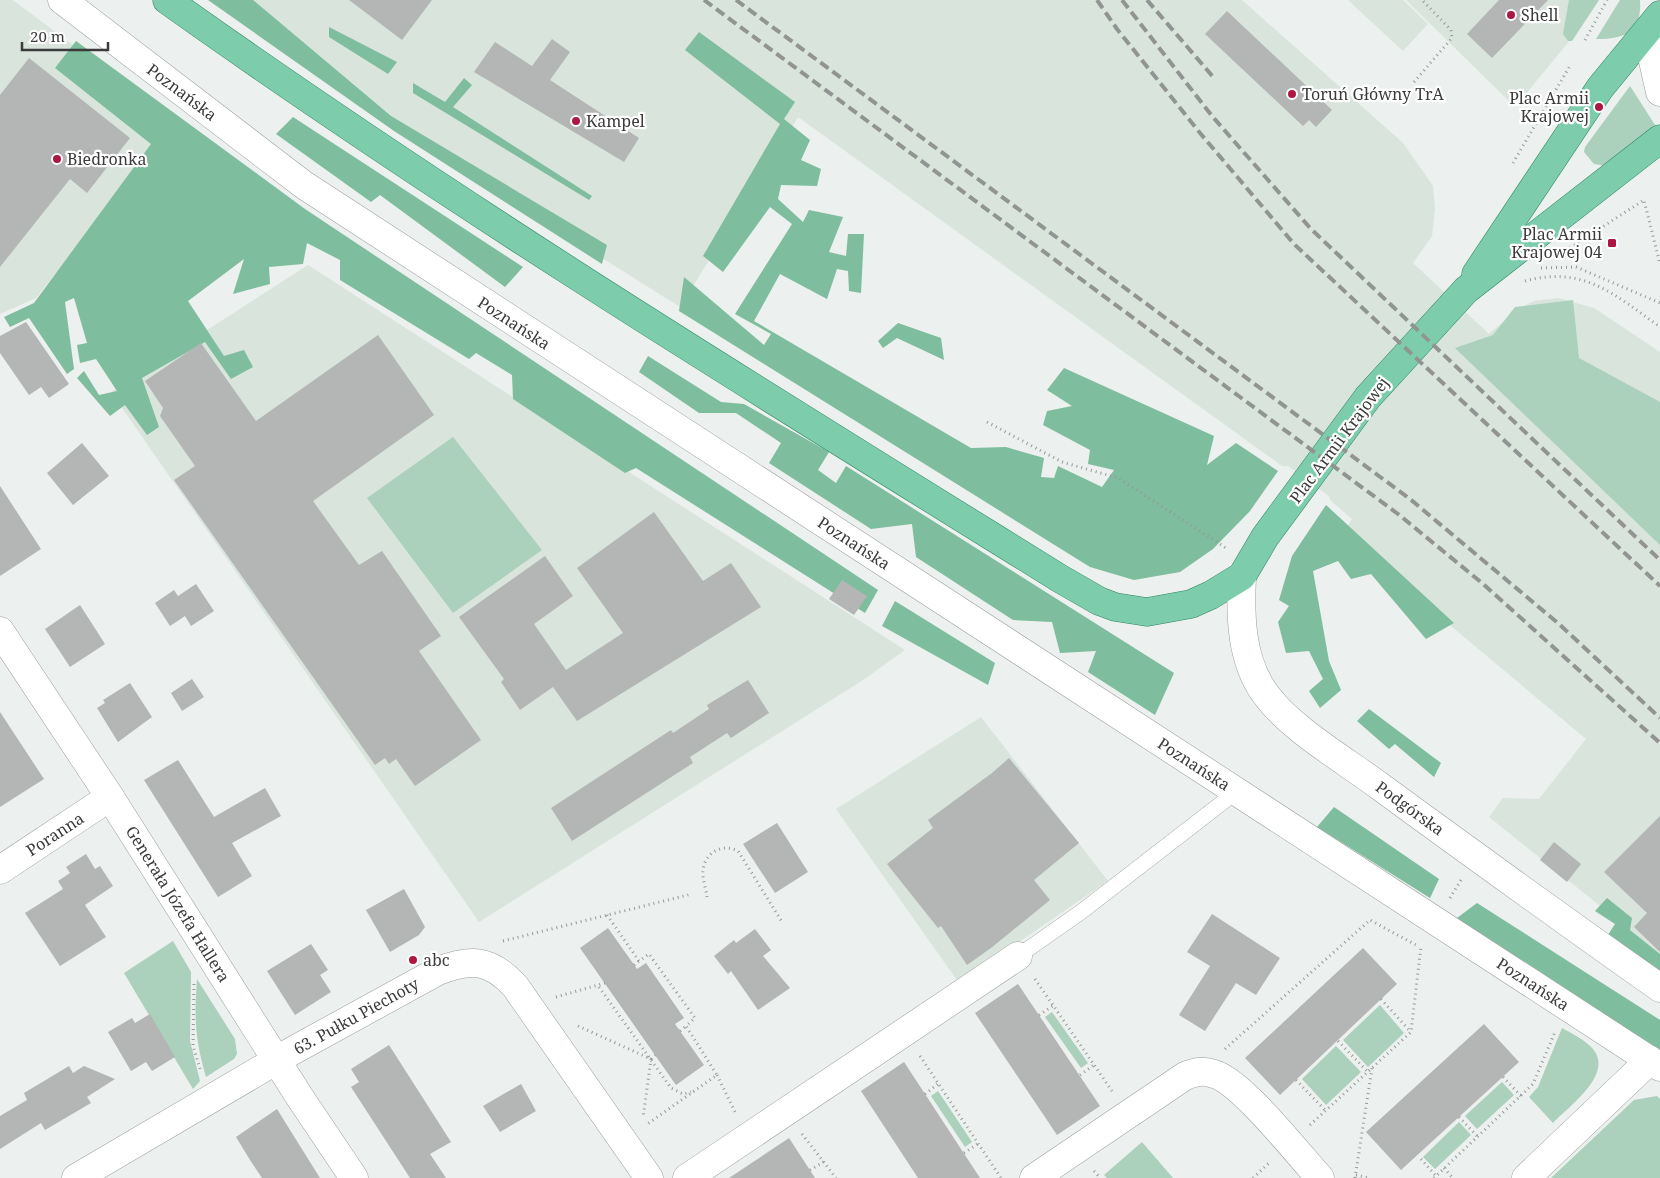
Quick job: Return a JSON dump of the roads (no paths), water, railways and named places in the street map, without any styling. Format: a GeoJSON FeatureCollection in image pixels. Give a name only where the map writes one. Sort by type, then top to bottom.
{"type":"FeatureCollection","features":[{"type":"Feature","properties":{"kind":"main road"},"geometry":{"type":"LineString","coordinates":[[167,0],[295,91],[679,342],[1100,601],[1130,610],[1164,610],[1191,604],[1211,595],[1242,576]]}},
{"type":"Feature","properties":{"kind":"main road","name":"Plac Armii Krajowej"},"geometry":{"type":"LineString","coordinates":[[1466,290],[1505,227],[1600,88],[1660,15]]}},
{"type":"Feature","properties":{"kind":"main road","name":"Plac Armii Krajowej"},"geometry":{"type":"LineString","coordinates":[[1242,576],[1265,537],[1368,397],[1466,290],[1660,139]]}},
{"type":"Feature","properties":{"kind":"street","name":"Poznańska"},"geometry":{"type":"LineString","coordinates":[[62,0],[304,185],[1655,1064]]}},
{"type":"Feature","properties":{"kind":"street"},"geometry":{"type":"LineString","coordinates":[[1660,23],[1653,61],[1660,92]]}},
{"type":"Feature","properties":{"kind":"street","name":"Podgórska"},"geometry":{"type":"LineString","coordinates":[[1242,576],[1241,610],[1246,652],[1254,675],[1279,710],[1476,857],[1660,988]]}},
{"type":"Feature","properties":{"kind":"street","name":"Generała Józefa Hallera"},"geometry":{"type":"LineString","coordinates":[[0,631],[110,797],[354,1178]]}},
{"type":"Feature","properties":{"kind":"street","name":"Poranna"},"geometry":{"type":"LineString","coordinates":[[0,870],[110,797]]}},
{"type":"Feature","properties":{"kind":"street"},"geometry":{"type":"LineString","coordinates":[[688,1178],[1018,956]]}},
{"type":"Feature","properties":{"kind":"street","name":"63. Pułku Piechoty"},"geometry":{"type":"LineString","coordinates":[[76,1178],[277,1060],[438,971],[454,964],[471,961],[492,966],[508,979],[529,1004],[648,1178]]}},
{"type":"Feature","properties":{"kind":"street"},"geometry":{"type":"LineString","coordinates":[[1526,1178],[1655,1064]]}},
{"type":"Feature","properties":{"kind":"street"},"geometry":{"type":"LineString","coordinates":[[1034,1178],[1184,1076],[1200,1071],[1216,1074],[1236,1085],[1320,1178]]}},
{"type":"Feature","properties":{"kind":"lane"},"geometry":{"type":"LineString","coordinates":[[1018,956],[1081,912],[1236,792]]}},
{"type":"Feature","properties":{"kind":"railway"},"geometry":{"type":"LineString","coordinates":[[704,0],[1398,514],[1482,583],[1660,743]]}},
{"type":"Feature","properties":{"kind":"railway"},"geometry":{"type":"LineString","coordinates":[[736,0],[1410,499],[1559,624],[1660,718]]}},
{"type":"Feature","properties":{"kind":"railway"},"geometry":{"type":"LineString","coordinates":[[1097,0],[1117,29],[1200,133],[1294,244],[1660,586]]}},
{"type":"Feature","properties":{"kind":"railway"},"geometry":{"type":"LineString","coordinates":[[1122,0],[1212,116],[1311,229],[1660,560]]}},
{"type":"Feature","properties":{"kind":"railway"},"geometry":{"type":"LineString","coordinates":[[1147,0],[1214,78]]}},
{"type":"Feature","properties":{"kind":"place","name":"Shell"},"geometry":{"type":"Point","coordinates":[1511,15]}},
{"type":"Feature","properties":{"kind":"place","name":"Toruń Główny TrA"},"geometry":{"type":"Point","coordinates":[1292,94]}},
{"type":"Feature","properties":{"kind":"place","name":"Plac Armii Krajowej"},"geometry":{"type":"Point","coordinates":[1599,107]}},
{"type":"Feature","properties":{"kind":"place","name":"Kampel"},"geometry":{"type":"Point","coordinates":[576,121]}},
{"type":"Feature","properties":{"kind":"place","name":"Biedronka"},"geometry":{"type":"Point","coordinates":[57,159]}},
{"type":"Feature","properties":{"kind":"place","name":"Plac Armii Krajowej 04"},"geometry":{"type":"Point","coordinates":[1612,243]}},
{"type":"Feature","properties":{"kind":"place","name":"abc"},"geometry":{"type":"Point","coordinates":[413,960]}}]}
